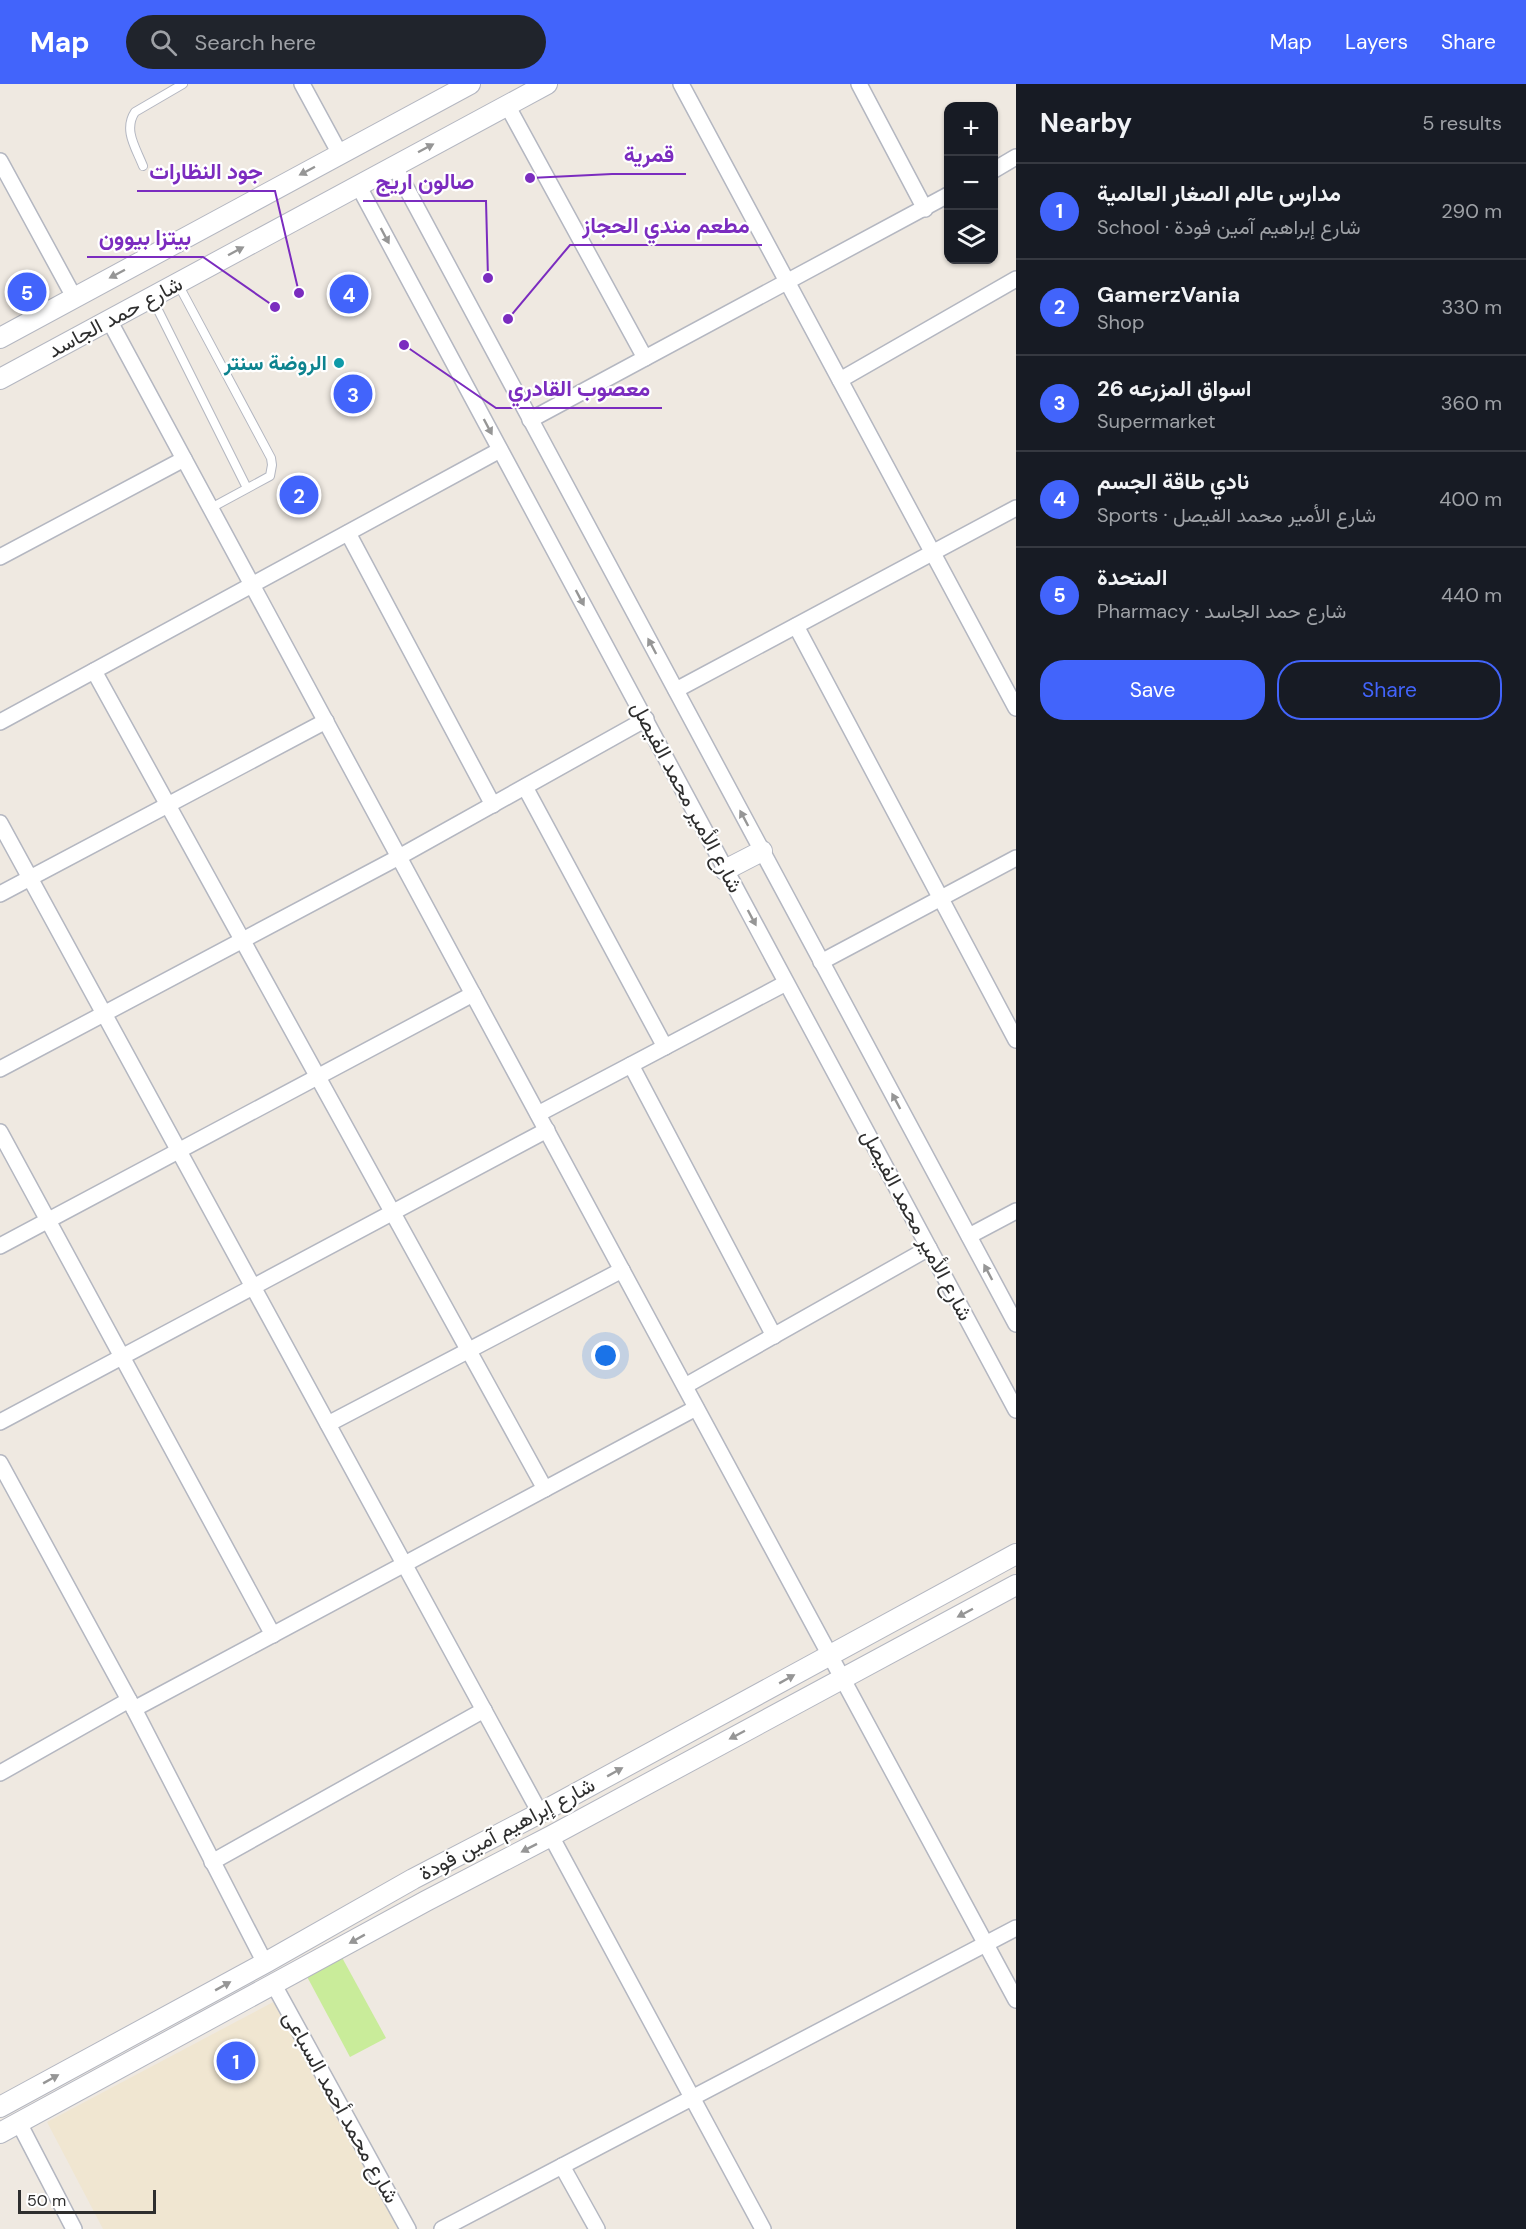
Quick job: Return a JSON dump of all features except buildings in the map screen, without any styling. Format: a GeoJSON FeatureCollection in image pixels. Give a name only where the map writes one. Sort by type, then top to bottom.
{"type":"FeatureCollection","features":[{"type":"Feature","properties":{"kind":"street"},"geometry":{"type":"LineString","coordinates":[[303,84],[340,154]]}},
{"type":"Feature","properties":{"kind":"street","name":"شارع حمد الجاسد"},"geometry":{"type":"LineString","coordinates":[[0,338],[470,84]]}},
{"type":"Feature","properties":{"kind":"street","name":"شارع حمد الجاسد"},"geometry":{"type":"LineString","coordinates":[[0,379],[547,84]]}},
{"type":"Feature","properties":{"kind":"street"},"geometry":{"type":"LineString","coordinates":[[681,84],[1016,708]]}},
{"type":"Feature","properties":{"kind":"street"},"geometry":{"type":"LineString","coordinates":[[859,84],[924,209]]}},
{"type":"Feature","properties":{"kind":"street"},"geometry":{"type":"LineString","coordinates":[[507,105],[645,358]]}},
{"type":"Feature","properties":{"kind":"street"},"geometry":{"type":"LineString","coordinates":[[998,167],[1016,157]]}},
{"type":"Feature","properties":{"kind":"street","name":"شارع الأمير محمد الفيصل"},"geometry":{"type":"LineString","coordinates":[[394,165],[1016,1324]]}},
{"type":"Feature","properties":{"kind":"street"},"geometry":{"type":"LineString","coordinates":[[2,169],[74,297]]}},
{"type":"Feature","properties":{"kind":"street","name":"شارع الأمير محمد الفيصل"},"geometry":{"type":"LineString","coordinates":[[358,185],[1016,1410]]}},
{"type":"Feature","properties":{"kind":"street"},"geometry":{"type":"LineString","coordinates":[[530,420],[944,197]]}},
{"type":"Feature","properties":{"kind":"street"},"geometry":{"type":"LineString","coordinates":[[840,380],[1016,279]]}},
{"type":"Feature","properties":{"kind":"street"},"geometry":{"type":"LineString","coordinates":[[109,320],[1016,2000]]}},
{"type":"Feature","properties":{"kind":"street"},"geometry":{"type":"LineString","coordinates":[[0,722],[500,450]]}},
{"type":"Feature","properties":{"kind":"street"},"geometry":{"type":"LineString","coordinates":[[0,557],[184,459]]}},
{"type":"Feature","properties":{"kind":"street"},"geometry":{"type":"LineString","coordinates":[[676,690],[1016,508]]}},
{"type":"Feature","properties":{"kind":"street"},"geometry":{"type":"LineString","coordinates":[[348,533],[493,805]]}},
{"type":"Feature","properties":{"kind":"street"},"geometry":{"type":"LineString","coordinates":[[796,626],[1016,1040]]}},
{"type":"Feature","properties":{"kind":"street"},"geometry":{"type":"LineString","coordinates":[[94,671],[544,1489]]}},
{"type":"Feature","properties":{"kind":"street"},"geometry":{"type":"LineString","coordinates":[[0,1069],[399,856],[646,719]]}},
{"type":"Feature","properties":{"kind":"street"},"geometry":{"type":"LineString","coordinates":[[0,894],[326,721]]}},
{"type":"Feature","properties":{"kind":"street"},"geometry":{"type":"LineString","coordinates":[[525,787],[665,1047]]}},
{"type":"Feature","properties":{"kind":"street"},"geometry":{"type":"LineString","coordinates":[[0,823],[540,1813]]}},
{"type":"Feature","properties":{"kind":"street"},"geometry":{"type":"LineString","coordinates":[[725,870],[762,851]]}},
{"type":"Feature","properties":{"kind":"street"},"geometry":{"type":"LineString","coordinates":[[821,962],[1016,858]]}},
{"type":"Feature","properties":{"kind":"street"},"geometry":{"type":"LineString","coordinates":[[538,1114],[786,983]]}},
{"type":"Feature","properties":{"kind":"street"},"geometry":{"type":"LineString","coordinates":[[0,1246],[473,994]]}},
{"type":"Feature","properties":{"kind":"street"},"geometry":{"type":"LineString","coordinates":[[631,1065],[774,1335]]}},
{"type":"Feature","properties":{"kind":"street"},"geometry":{"type":"LineString","coordinates":[[0,1422],[547,1130]]}},
{"type":"Feature","properties":{"kind":"street"},"geometry":{"type":"LineString","coordinates":[[0,1131],[273,1635]]}},
{"type":"Feature","properties":{"kind":"street"},"geometry":{"type":"LineString","coordinates":[[969,1236],[1016,1211]]}},
{"type":"Feature","properties":{"kind":"street"},"geometry":{"type":"LineString","coordinates":[[685,1386],[929,1248]]}},
{"type":"Feature","properties":{"kind":"street"},"geometry":{"type":"LineString","coordinates":[[328,1424],[622,1270]]}},
{"type":"Feature","properties":{"kind":"street"},"geometry":{"type":"LineString","coordinates":[[0,1773],[273,1635],[696,1408]]}},
{"type":"Feature","properties":{"kind":"street"},"geometry":{"type":"LineString","coordinates":[[0,1463],[131,1705],[265,1963]]}},
{"type":"Feature","properties":{"kind":"street","name":"شارع إبراهيم آمين فودة"},"geometry":{"type":"LineString","coordinates":[[0,2107],[265,1963],[413,1879],[540,1813],[1016,1554]]}},
{"type":"Feature","properties":{"kind":"street","name":"شارع إبراهيم آمين فودة"},"geometry":{"type":"LineString","coordinates":[[0,2133],[426,1901],[1016,1585]]}},
{"type":"Feature","properties":{"kind":"street"},"geometry":{"type":"LineString","coordinates":[[908,1613],[921,1636]]}},
{"type":"Feature","properties":{"kind":"street"},"geometry":{"type":"LineString","coordinates":[[212,1862],[484,1710]]}},
{"type":"Feature","properties":{"kind":"street"},"geometry":{"type":"LineString","coordinates":[[551,1836],[763,2229]]}},
{"type":"Feature","properties":{"kind":"street"},"geometry":{"type":"LineString","coordinates":[[413,1879],[426,1901]]}},
{"type":"Feature","properties":{"kind":"street"},"geometry":{"type":"LineString","coordinates":[[442,2229],[1016,1928]]}},
{"type":"Feature","properties":{"kind":"street","name":"شارع محمد أحمد السباعى"},"geometry":{"type":"LineString","coordinates":[[274,1985],[408,2229]]}},
{"type":"Feature","properties":{"kind":"street"},"geometry":{"type":"LineString","coordinates":[[19,2123],[74,2229]]}},
{"type":"Feature","properties":{"kind":"street"},"geometry":{"type":"LineString","coordinates":[[562,2166],[597,2229]]}},
{"type":"Feature","properties":{"kind":"lane"},"geometry":{"type":"LineString","coordinates":[[143,166],[130,134],[130,119],[135,112],[183,84]]}},
{"type":"Feature","properties":{"kind":"lane"},"geometry":{"type":"LineString","coordinates":[[178,282],[271,458],[270,476],[211,508]]}},
{"type":"Feature","properties":{"kind":"lane"},"geometry":{"type":"LineString","coordinates":[[151,297],[247,488]]}},
{"type":"Feature","properties":{"kind":"shaded area"},"geometry":{"type":"Polygon","coordinates":[[[277,2000],[398,2229],[103,2229],[47,2122],[277,2000]]]}},
{"type":"Feature","properties":{"kind":"green space"},"geometry":{"type":"Polygon","coordinates":[[[339,1952],[386,2038],[350,2057],[304,1971],[339,1952]]]}},
{"type":"Feature","properties":{"kind":"place","name":"قمرية"},"geometry":{"type":"Point","coordinates":[530,178]}},
{"type":"Feature","properties":{"kind":"place","name":"صالون اريج"},"geometry":{"type":"Point","coordinates":[488,278]}},
{"type":"Feature","properties":{"kind":"place","name":"المتحدة"},"geometry":{"type":"Point","coordinates":[27,292]}},
{"type":"Feature","properties":{"kind":"place","name":"جود النظارات"},"geometry":{"type":"Point","coordinates":[299,293]}},
{"type":"Feature","properties":{"kind":"place","name":"نادي طاقة الجسم"},"geometry":{"type":"Point","coordinates":[349,294]}},
{"type":"Feature","properties":{"kind":"place","name":"بيتزا بيوون"},"geometry":{"type":"Point","coordinates":[275,307]}},
{"type":"Feature","properties":{"kind":"place","name":"مطعم مندي الحجاز"},"geometry":{"type":"Point","coordinates":[508,319]}},
{"type":"Feature","properties":{"kind":"place","name":"معصوب القادري"},"geometry":{"type":"Point","coordinates":[404,345]}},
{"type":"Feature","properties":{"kind":"place","name":"الروضة سنتر"},"geometry":{"type":"Point","coordinates":[339,363]}},
{"type":"Feature","properties":{"kind":"place","name":"اسواق المزرعه 26"},"geometry":{"type":"Point","coordinates":[353,394]}},
{"type":"Feature","properties":{"kind":"place","name":"GamerzVania"},"geometry":{"type":"Point","coordinates":[299,495]}},
{"type":"Feature","properties":{"kind":"place","name":"مدارس عالم الصغار العالمية"},"geometry":{"type":"Point","coordinates":[236,2061]}}]}
